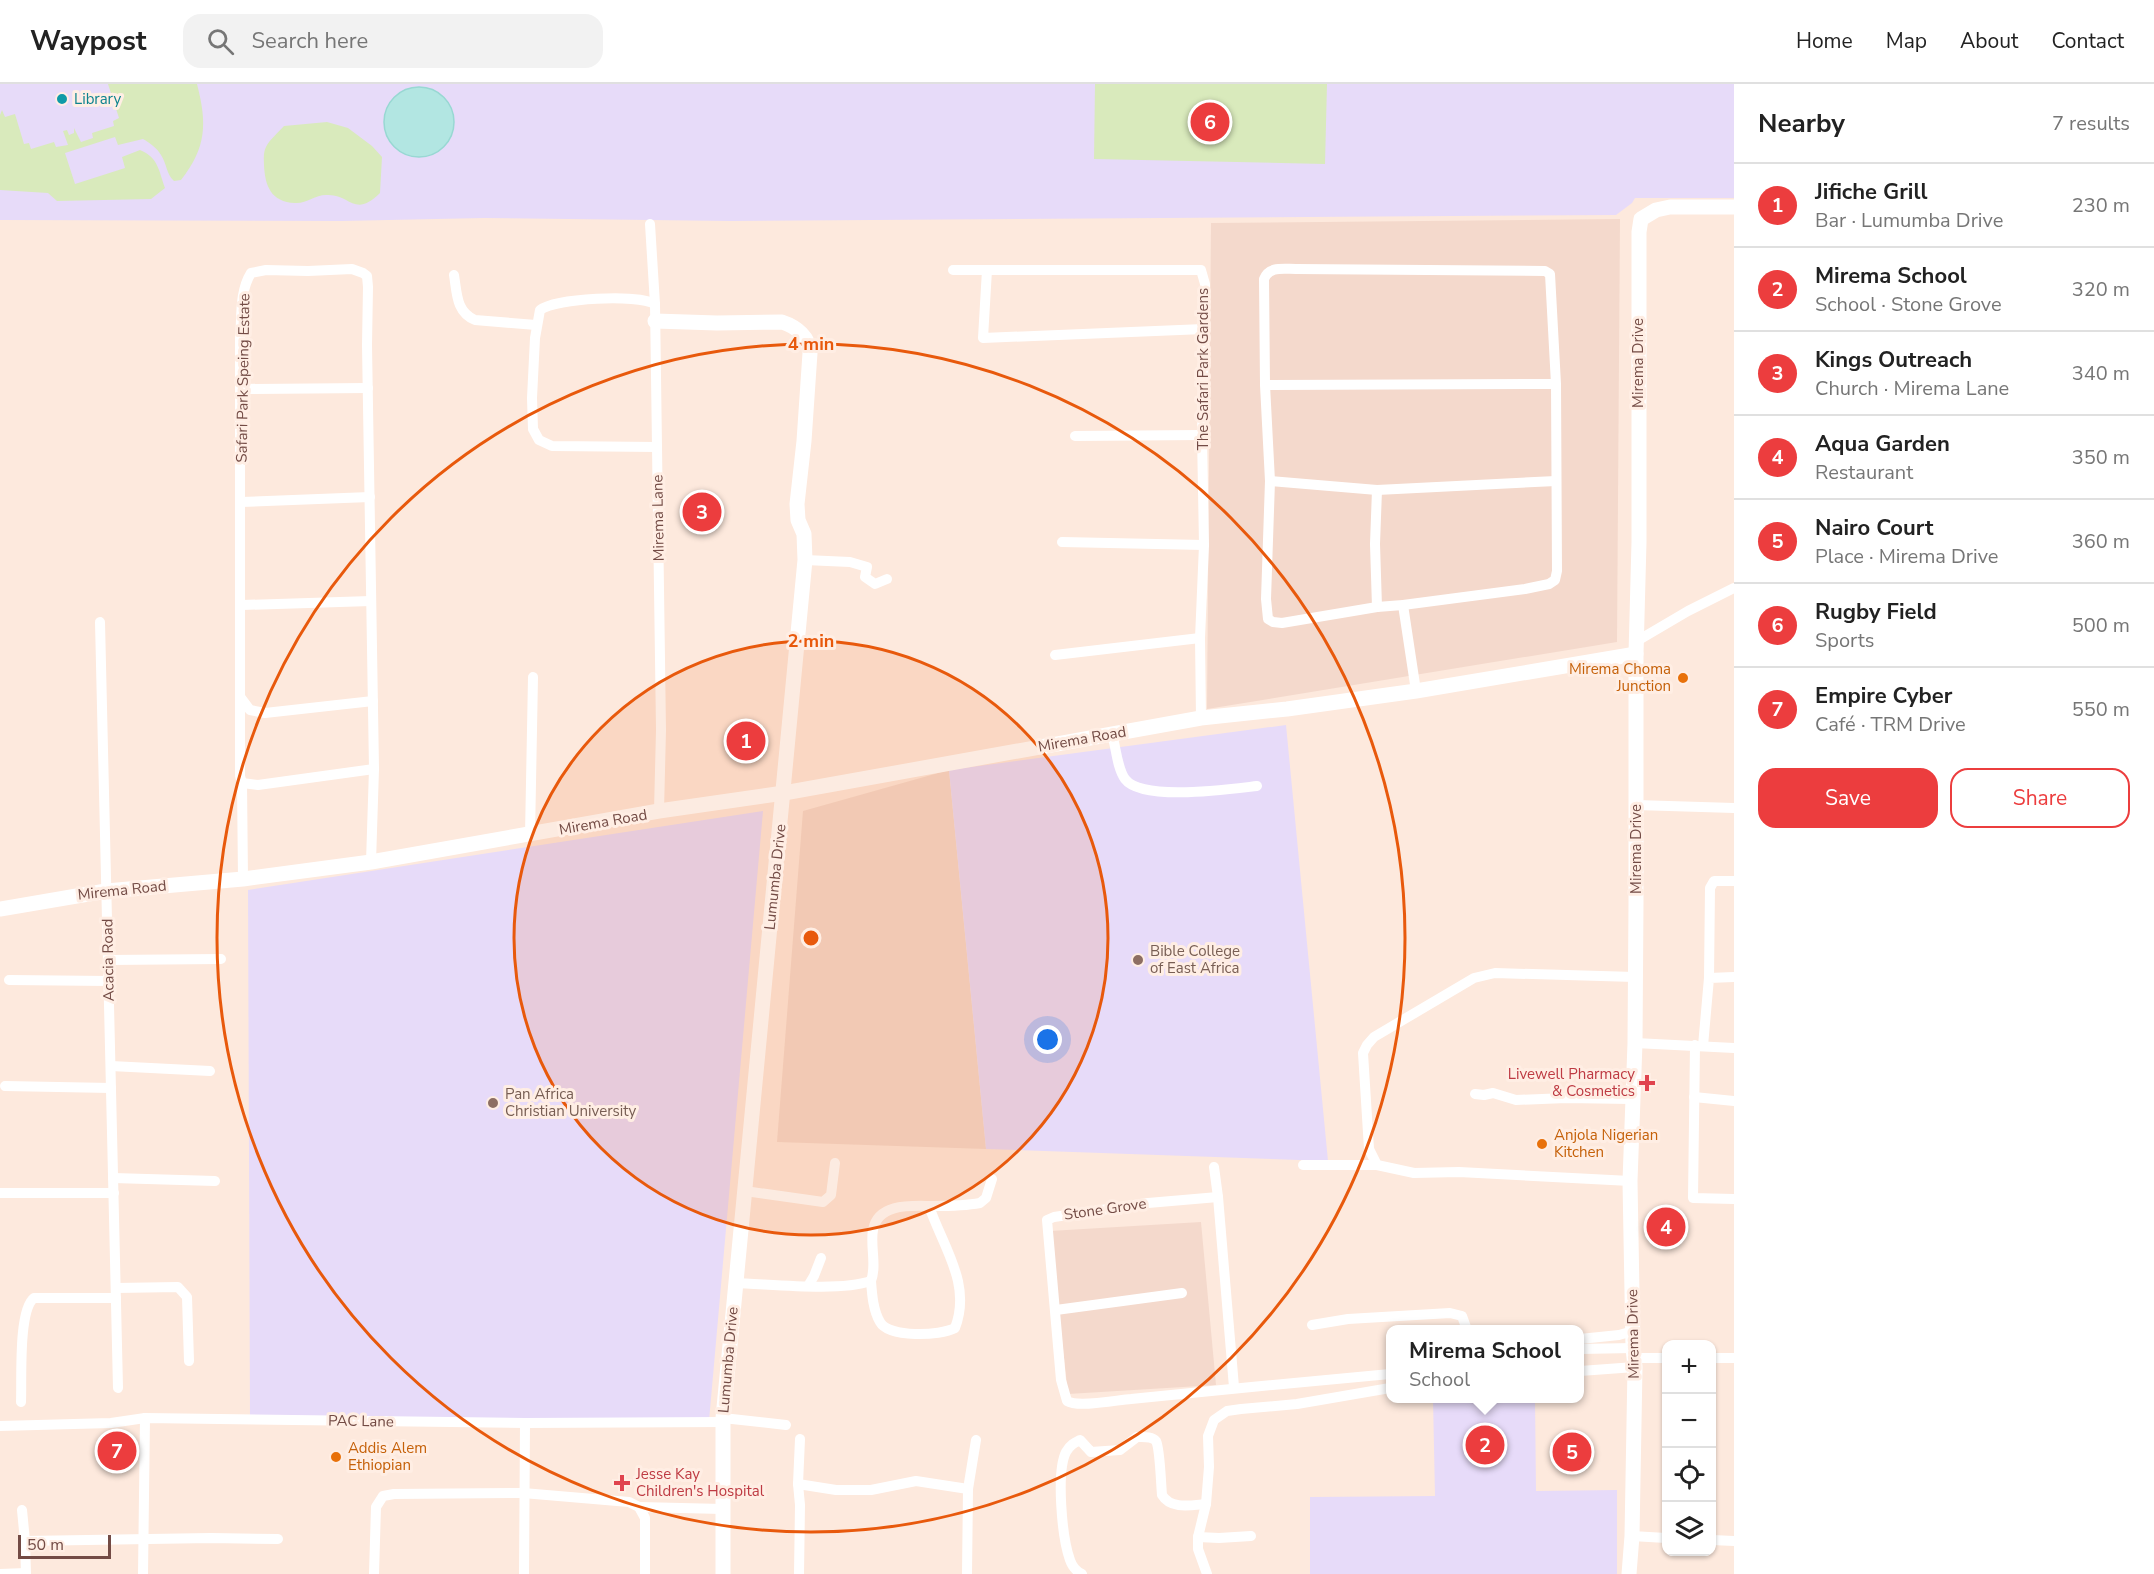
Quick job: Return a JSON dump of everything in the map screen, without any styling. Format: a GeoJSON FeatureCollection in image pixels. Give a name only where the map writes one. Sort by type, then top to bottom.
{"type":"FeatureCollection","features":[{"type":"Feature","properties":{"kind":"street","name":"Mirema Drive"},"geometry":{"type":"LineString","coordinates":[[1629,1574],[1632,1536],[1634,1358],[1630,1181],[1631,1099],[1635,1043],[1638,293],[1641,219],[1656,210],[1670,207],[1734,207]]}},
{"type":"Feature","properties":{"kind":"street","name":"Mirema Lane"},"geometry":{"type":"LineString","coordinates":[[650,224],[655,304],[661,730],[659,811]]}},
{"type":"Feature","properties":{"kind":"street","name":"Safari Park Speing Estate"},"geometry":{"type":"LineString","coordinates":[[243,879],[240,776],[242,604],[240,389],[243,289],[251,273],[266,270],[352,269],[367,276],[374,769],[371,862]]}},
{"type":"Feature","properties":{"kind":"street"},"geometry":{"type":"LineString","coordinates":[[1285,269],[1548,272],[1551,280],[1556,384],[1557,571],[1555,580],[1549,584],[1525,589],[1377,607],[1282,623],[1268,619],[1266,599],[1270,481],[1265,385],[1264,279],[1269,271],[1285,269]]}},
{"type":"Feature","properties":{"kind":"street","name":"The Safari Park Gardens"},"geometry":{"type":"LineString","coordinates":[[953,270],[1201,270],[1205,284],[1201,718]]}},
{"type":"Feature","properties":{"kind":"street"},"geometry":{"type":"LineString","coordinates":[[987,270],[983,338],[1204,329]]}},
{"type":"Feature","properties":{"kind":"street"},"geometry":{"type":"LineString","coordinates":[[454,275],[458,302],[466,316],[475,320],[536,325]]}},
{"type":"Feature","properties":{"kind":"street"},"geometry":{"type":"LineString","coordinates":[[655,304],[642,299],[624,298],[550,304],[540,310],[536,325],[532,398],[533,429],[538,440],[552,446],[657,447]]}},
{"type":"Feature","properties":{"kind":"street","name":"Lumumba Drive"},"geometry":{"type":"LineString","coordinates":[[655,321],[782,322],[792,325],[809,344],[809,384],[796,504],[798,520],[804,534],[806,560],[745,1191],[734,1283],[723,1420],[723,1574]]}},
{"type":"Feature","properties":{"kind":"street"},"geometry":{"type":"LineString","coordinates":[[1265,385],[1556,384]]}},
{"type":"Feature","properties":{"kind":"street"},"geometry":{"type":"LineString","coordinates":[[240,389],[368,388]]}},
{"type":"Feature","properties":{"kind":"street"},"geometry":{"type":"LineString","coordinates":[[1075,436],[1202,435]]}},
{"type":"Feature","properties":{"kind":"street"},"geometry":{"type":"LineString","coordinates":[[1270,481],[1377,490],[1556,481]]}},
{"type":"Feature","properties":{"kind":"street"},"geometry":{"type":"LineString","coordinates":[[1377,490],[1375,544],[1377,607]]}},
{"type":"Feature","properties":{"kind":"street"},"geometry":{"type":"LineString","coordinates":[[241,501],[370,497]]}},
{"type":"Feature","properties":{"kind":"street"},"geometry":{"type":"LineString","coordinates":[[1062,542],[1204,544]]}},
{"type":"Feature","properties":{"kind":"street"},"geometry":{"type":"LineString","coordinates":[[806,560],[850,562],[867,567],[865,577],[876,584],[886,579]]}},
{"type":"Feature","properties":{"kind":"street","name":"Mirema Road"},"geometry":{"type":"LineString","coordinates":[[0,909],[106,891],[243,879],[371,862],[659,811],[784,793],[1201,718],[1416,691],[1636,647],[1688,611],[1734,588]]}},
{"type":"Feature","properties":{"kind":"street"},"geometry":{"type":"LineString","coordinates":[[242,604],[371,601]]}},
{"type":"Feature","properties":{"kind":"street"},"geometry":{"type":"LineString","coordinates":[[1403,605],[1416,691]]}},
{"type":"Feature","properties":{"kind":"street","name":"Acacia Road"},"geometry":{"type":"LineString","coordinates":[[100,622],[118,1388]]}},
{"type":"Feature","properties":{"kind":"street"},"geometry":{"type":"LineString","coordinates":[[1056,655],[1200,638]]}},
{"type":"Feature","properties":{"kind":"street"},"geometry":{"type":"LineString","coordinates":[[530,835],[532,677]]}},
{"type":"Feature","properties":{"kind":"street"},"geometry":{"type":"LineString","coordinates":[[240,698],[250,710],[265,713],[373,701]]}},
{"type":"Feature","properties":{"kind":"street"},"geometry":{"type":"LineString","coordinates":[[1112,734],[1125,778],[1131,784],[1144,789],[1187,793],[1257,786]]}},
{"type":"Feature","properties":{"kind":"street"},"geometry":{"type":"LineString","coordinates":[[242,783],[258,785],[374,769]]}},
{"type":"Feature","properties":{"kind":"street"},"geometry":{"type":"LineString","coordinates":[[1636,805],[1734,808]]}},
{"type":"Feature","properties":{"kind":"street"},"geometry":{"type":"LineString","coordinates":[[1734,881],[1714,881],[1710,888],[1709,978],[1694,1097],[1693,1198],[1734,1198]]}},
{"type":"Feature","properties":{"kind":"street"},"geometry":{"type":"LineString","coordinates":[[108,960],[221,959]]}},
{"type":"Feature","properties":{"kind":"street"},"geometry":{"type":"LineString","coordinates":[[1377,1165],[1369,1149],[1363,1069],[1363,1053],[1374,1037],[1474,978],[1485,974],[1635,977]]}},
{"type":"Feature","properties":{"kind":"street"},"geometry":{"type":"LineString","coordinates":[[1709,978],[1734,977]]}},
{"type":"Feature","properties":{"kind":"street"},"geometry":{"type":"LineString","coordinates":[[9,980],[109,981]]}},
{"type":"Feature","properties":{"kind":"street"},"geometry":{"type":"LineString","coordinates":[[1635,1043],[1734,1047]]}},
{"type":"Feature","properties":{"kind":"street"},"geometry":{"type":"LineString","coordinates":[[111,1066],[210,1071]]}},
{"type":"Feature","properties":{"kind":"street"},"geometry":{"type":"LineString","coordinates":[[5,1086],[111,1088]]}},
{"type":"Feature","properties":{"kind":"street"},"geometry":{"type":"LineString","coordinates":[[1475,1094],[1493,1093],[1516,1100],[1631,1099]]}},
{"type":"Feature","properties":{"kind":"street"},"geometry":{"type":"LineString","coordinates":[[1694,1097],[1734,1101]]}},
{"type":"Feature","properties":{"kind":"street"},"geometry":{"type":"LineString","coordinates":[[745,1191],[823,1202],[831,1195],[836,1163]]}},
{"type":"Feature","properties":{"kind":"street"},"geometry":{"type":"LineString","coordinates":[[1303,1165],[1377,1165],[1414,1173],[1459,1172],[1630,1181]]}},
{"type":"Feature","properties":{"kind":"street"},"geometry":{"type":"LineString","coordinates":[[1214,1167],[1234,1387]]}},
{"type":"Feature","properties":{"kind":"street"},"geometry":{"type":"LineString","coordinates":[[113,1178],[215,1181]]}},
{"type":"Feature","properties":{"kind":"street"},"geometry":{"type":"LineString","coordinates":[[929,1206],[960,1283],[961,1305],[955,1328],[946,1333],[914,1335],[887,1329],[880,1324],[871,1281],[874,1256],[873,1232],[878,1219],[899,1206],[911,1204],[929,1206],[980,1203],[986,1198],[992,1179]]}},
{"type":"Feature","properties":{"kind":"street"},"geometry":{"type":"LineString","coordinates":[[0,1193],[114,1193]]}},
{"type":"Feature","properties":{"kind":"street","name":"Stone Grove"},"geometry":{"type":"LineString","coordinates":[[1218,1197],[1148,1203],[1048,1219],[1061,1380],[1068,1401],[1071,1404],[1386,1374]]}},
{"type":"Feature","properties":{"kind":"street"},"geometry":{"type":"LineString","coordinates":[[808,1286],[821,1258]]}},
{"type":"Feature","properties":{"kind":"street"},"geometry":{"type":"LineString","coordinates":[[734,1283],[808,1286],[862,1284],[871,1281]]}},
{"type":"Feature","properties":{"kind":"street"},"geometry":{"type":"LineString","coordinates":[[21,1402],[25,1311],[28,1302],[33,1298],[178,1287],[187,1297],[189,1361]]}},
{"type":"Feature","properties":{"kind":"street"},"geometry":{"type":"LineString","coordinates":[[1056,1310],[1182,1293]]}},
{"type":"Feature","properties":{"kind":"street"},"geometry":{"type":"LineString","coordinates":[[1312,1325],[1358,1318],[1450,1313],[1462,1316],[1465,1325]]}},
{"type":"Feature","properties":{"kind":"street"},"geometry":{"type":"LineString","coordinates":[[1584,1339],[1619,1335],[1633,1330]]}},
{"type":"Feature","properties":{"kind":"street"},"geometry":{"type":"LineString","coordinates":[[1584,1350],[1634,1358],[1662,1358]]}},
{"type":"Feature","properties":{"kind":"street"},"geometry":{"type":"LineString","coordinates":[[1584,1370],[1634,1358]]}},
{"type":"Feature","properties":{"kind":"street"},"geometry":{"type":"LineString","coordinates":[[1716,1358],[1734,1358]]}},
{"type":"Feature","properties":{"kind":"street"},"geometry":{"type":"LineString","coordinates":[[1207,1574],[1198,1549],[1198,1537],[1206,1504],[1209,1467],[1208,1436],[1210,1427],[1220,1415],[1241,1409],[1297,1404],[1386,1389]]}},
{"type":"Feature","properties":{"kind":"street"},"geometry":{"type":"LineString","coordinates":[[143,1574],[145,1418]]}},
{"type":"Feature","properties":{"kind":"street","name":"PAC Lane"},"geometry":{"type":"LineString","coordinates":[[0,1426],[111,1423],[145,1418],[525,1423],[723,1420],[786,1425]]}},
{"type":"Feature","properties":{"kind":"street"},"geometry":{"type":"LineString","coordinates":[[524,1574],[525,1423]]}},
{"type":"Feature","properties":{"kind":"street"},"geometry":{"type":"LineString","coordinates":[[1082,1574],[1073,1567],[1069,1558],[1061,1513],[1062,1469],[1065,1454],[1071,1445],[1080,1440],[1091,1452],[1107,1452],[1120,1450],[1137,1437],[1150,1438],[1156,1442],[1159,1452],[1162,1495],[1165,1500],[1178,1505],[1206,1504]]}},
{"type":"Feature","properties":{"kind":"street"},"geometry":{"type":"LineString","coordinates":[[800,1439],[798,1484],[800,1574]]}},
{"type":"Feature","properties":{"kind":"street"},"geometry":{"type":"LineString","coordinates":[[967,1574],[968,1490],[976,1440]]}},
{"type":"Feature","properties":{"kind":"street"},"geometry":{"type":"LineString","coordinates":[[798,1484],[836,1490],[871,1490],[916,1481],[968,1490]]}},
{"type":"Feature","properties":{"kind":"street"},"geometry":{"type":"LineString","coordinates":[[374,1574],[376,1507],[382,1496],[523,1493],[629,1502],[639,1507],[723,1509]]}},
{"type":"Feature","properties":{"kind":"street"},"geometry":{"type":"LineString","coordinates":[[639,1507],[645,1518],[645,1574]]}},
{"type":"Feature","properties":{"kind":"street"},"geometry":{"type":"LineString","coordinates":[[0,1574],[26,1574],[22,1510]]}},
{"type":"Feature","properties":{"kind":"street"},"geometry":{"type":"LineString","coordinates":[[1198,1537],[1251,1536]]}},
{"type":"Feature","properties":{"kind":"street"},"geometry":{"type":"LineString","coordinates":[[1632,1536],[1662,1538]]}},
{"type":"Feature","properties":{"kind":"street"},"geometry":{"type":"LineString","coordinates":[[25,1541],[278,1539]]}},
{"type":"Feature","properties":{"kind":"street"},"geometry":{"type":"LineString","coordinates":[[1716,1539],[1734,1540]]}},
{"type":"Feature","properties":{"kind":"shaded area"},"geometry":{"type":"Polygon","coordinates":[[[0,84],[1734,84],[1734,198],[1635,198],[1616,215],[731,221],[484,218],[341,221],[0,220],[0,84]]]}},
{"type":"Feature","properties":{"kind":"shaded area"},"geometry":{"type":"Polygon","coordinates":[[[1620,219],[1617,642],[1207,709],[1211,223],[1620,219]]]}},
{"type":"Feature","properties":{"kind":"shaded area","name":"Bible College of East Africa"},"geometry":{"type":"Polygon","coordinates":[[[1286,725],[1328,1161],[986,1149],[949,770],[1286,725]]]}},
{"type":"Feature","properties":{"kind":"shaded area"},"geometry":{"type":"Polygon","coordinates":[[[949,770],[986,1149],[777,1142],[803,811],[949,770]]]}},
{"type":"Feature","properties":{"kind":"shaded area","name":"Pan Africa Christian University"},"geometry":{"type":"Polygon","coordinates":[[[763,811],[709,1421],[250,1420],[248,890],[763,811]]]}},
{"type":"Feature","properties":{"kind":"shaded area"},"geometry":{"type":"Polygon","coordinates":[[[1201,1222],[1216,1385],[1068,1394],[1050,1231],[1201,1222]]]}},
{"type":"Feature","properties":{"kind":"shaded area"},"geometry":{"type":"Polygon","coordinates":[[[1433,1403],[1535,1403],[1536,1491],[1617,1490],[1617,1574],[1310,1574],[1310,1497],[1435,1496],[1433,1403]]]}},
{"type":"Feature","properties":{"kind":"green space"},"geometry":{"type":"Polygon","coordinates":[[[108,84],[197,84],[202,111],[202,134],[196,157],[181,180],[174,181],[171,178],[161,155],[148,142],[143,139],[118,145],[115,137],[65,153],[75,184],[125,168],[122,157],[140,150],[151,156],[165,188],[151,199],[57,201],[48,193],[0,190],[0,115],[2,110],[5,117],[15,114],[24,144],[29,143],[31,149],[54,142],[56,147],[68,145],[63,131],[67,130],[69,135],[74,133],[74,128],[81,142],[93,138],[92,133],[114,126],[113,121],[119,118],[108,84]]]}},
{"type":"Feature","properties":{"kind":"green space"},"geometry":{"type":"Polygon","coordinates":[[[1095,84],[1327,84],[1325,164],[1094,159],[1095,84]]]}},
{"type":"Feature","properties":{"kind":"green space"},"geometry":{"type":"Polygon","coordinates":[[[327,122],[348,128],[372,146],[382,157],[380,193],[364,204],[358,205],[334,195],[322,195],[299,203],[280,200],[271,191],[266,180],[264,156],[268,144],[284,126],[327,122]]]}},
{"type":"Feature","properties":{"kind":"water"},"geometry":{"type":"Polygon","coordinates":[[[419,87],[432,90],[444,97],[451,109],[454,122],[451,135],[444,147],[432,154],[419,157],[406,154],[394,147],[387,135],[384,122],[387,109],[394,97],[406,90],[419,87]]]}},
{"type":"Feature","properties":{"kind":"place","name":"Library"},"geometry":{"type":"Point","coordinates":[62,99]}},
{"type":"Feature","properties":{"kind":"place","name":"Rugby Field"},"geometry":{"type":"Point","coordinates":[1210,122]}},
{"type":"Feature","properties":{"kind":"place","name":"Kings Outreach"},"geometry":{"type":"Point","coordinates":[702,512]}},
{"type":"Feature","properties":{"kind":"place","name":"Mirema Choma Junction"},"geometry":{"type":"Point","coordinates":[1683,678]}},
{"type":"Feature","properties":{"kind":"place","name":"Jifiche Grill"},"geometry":{"type":"Point","coordinates":[746,741]}},
{"type":"Feature","properties":{"kind":"place","name":"Bible College of East Africa"},"geometry":{"type":"Point","coordinates":[1138,960]}},
{"type":"Feature","properties":{"kind":"place","name":"Livewell Pharmacy & Cosmetics"},"geometry":{"type":"Point","coordinates":[1647,1083]}},
{"type":"Feature","properties":{"kind":"place","name":"Pan Africa Christian University"},"geometry":{"type":"Point","coordinates":[493,1103]}},
{"type":"Feature","properties":{"kind":"place","name":"Anjola Nigerian Kitchen"},"geometry":{"type":"Point","coordinates":[1542,1144]}},
{"type":"Feature","properties":{"kind":"place","name":"Aqua Garden"},"geometry":{"type":"Point","coordinates":[1666,1227]}},
{"type":"Feature","properties":{"kind":"place","name":"Mirema School"},"geometry":{"type":"Point","coordinates":[1485,1445]}},
{"type":"Feature","properties":{"kind":"place","name":"Empire Cyber"},"geometry":{"type":"Point","coordinates":[117,1451]}},
{"type":"Feature","properties":{"kind":"place","name":"Nairo Court"},"geometry":{"type":"Point","coordinates":[1572,1452]}},
{"type":"Feature","properties":{"kind":"place","name":"Addis Alem Ethiopian"},"geometry":{"type":"Point","coordinates":[336,1457]}},
{"type":"Feature","properties":{"kind":"place","name":"Jesse Kay Children's Hospital"},"geometry":{"type":"Point","coordinates":[622,1483]}}]}
